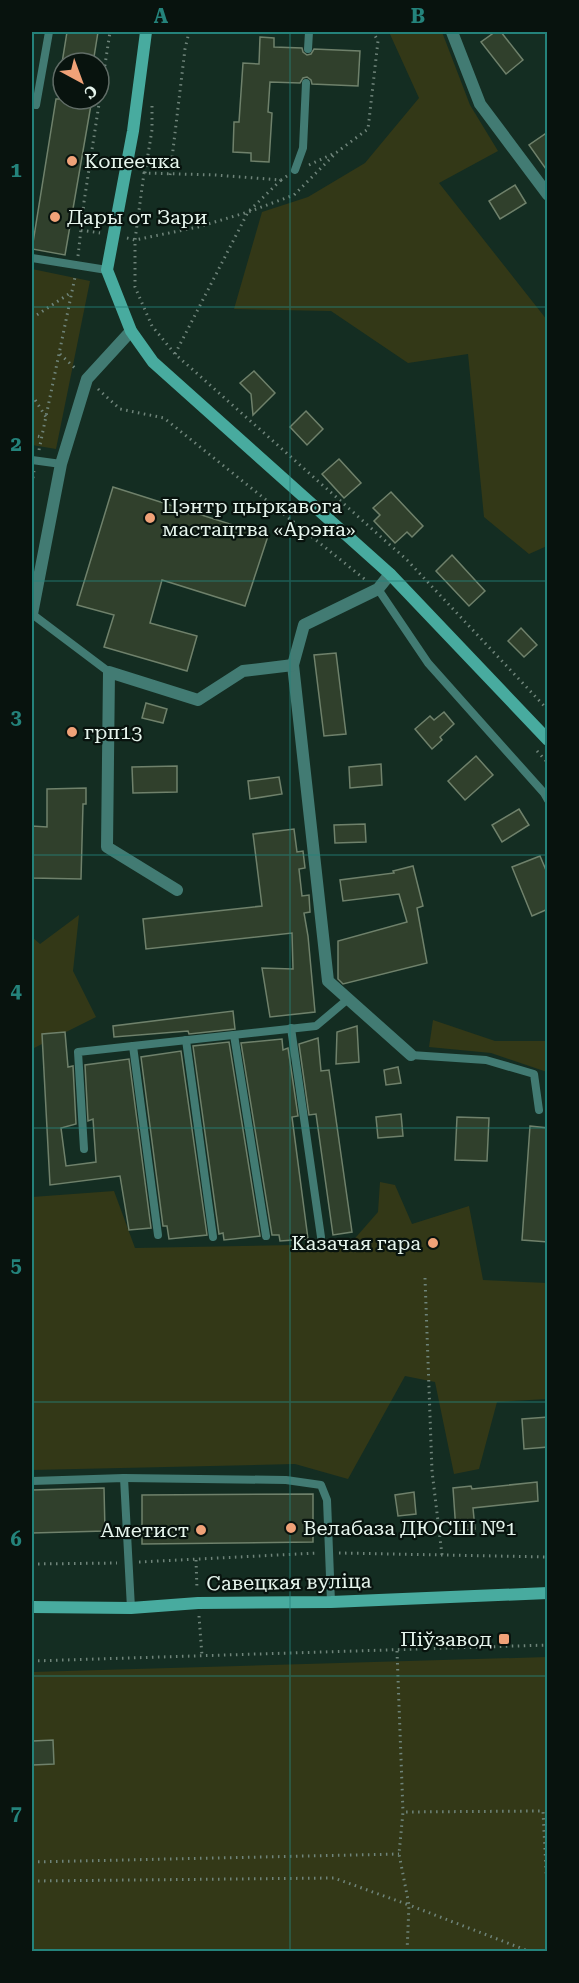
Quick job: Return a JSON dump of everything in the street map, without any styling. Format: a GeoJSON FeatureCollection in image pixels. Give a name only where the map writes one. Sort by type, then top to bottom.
{"type":"FeatureCollection","features":[{"type":"Feature","properties":{"kind":"main road"},"geometry":{"type":"LineString","coordinates":[[146,32],[133,131],[107,270],[130,331],[153,362],[390,574],[548,740]]}},
{"type":"Feature","properties":{"kind":"main road","name":"Савецкая вуліца"},"geometry":{"type":"LineString","coordinates":[[32,1607],[131,1608],[198,1603],[331,1602],[548,1593]]}},
{"type":"Feature","properties":{"kind":"street"},"geometry":{"type":"LineString","coordinates":[[452,32],[480,104],[548,195]]}},
{"type":"Feature","properties":{"kind":"street"},"geometry":{"type":"LineString","coordinates":[[32,614],[60,464],[87,379],[130,331]]}},
{"type":"Feature","properties":{"kind":"street"},"geometry":{"type":"LineString","coordinates":[[390,574],[378,589],[304,625],[293,665],[328,981],[411,1055]]}},
{"type":"Feature","properties":{"kind":"street"},"geometry":{"type":"LineString","coordinates":[[177,890],[107,847],[109,672],[198,700],[243,671],[293,665]]}},
{"type":"Feature","properties":{"kind":"lane"},"geometry":{"type":"LineString","coordinates":[[32,104],[36,105],[49,32]]}},
{"type":"Feature","properties":{"kind":"lane"},"geometry":{"type":"LineString","coordinates":[[308,49],[309,32]]}},
{"type":"Feature","properties":{"kind":"lane"},"geometry":{"type":"LineString","coordinates":[[295,170],[303,148],[306,84]]}},
{"type":"Feature","properties":{"kind":"lane"},"geometry":{"type":"LineString","coordinates":[[32,258],[107,270]]}},
{"type":"Feature","properties":{"kind":"lane"},"geometry":{"type":"LineString","coordinates":[[34,460],[60,464]]}},
{"type":"Feature","properties":{"kind":"lane"},"geometry":{"type":"LineString","coordinates":[[378,589],[428,663],[548,800]]}},
{"type":"Feature","properties":{"kind":"lane"},"geometry":{"type":"LineString","coordinates":[[32,614],[109,672]]}},
{"type":"Feature","properties":{"kind":"lane"},"geometry":{"type":"LineString","coordinates":[[84,1149],[78,1052],[316,1026],[348,999]]}},
{"type":"Feature","properties":{"kind":"lane"},"geometry":{"type":"LineString","coordinates":[[291,1028],[321,1237]]}},
{"type":"Feature","properties":{"kind":"lane"},"geometry":{"type":"LineString","coordinates":[[234,1035],[266,1236]]}},
{"type":"Feature","properties":{"kind":"lane"},"geometry":{"type":"LineString","coordinates":[[186,1040],[213,1237]]}},
{"type":"Feature","properties":{"kind":"lane"},"geometry":{"type":"LineString","coordinates":[[133,1046],[158,1235]]}},
{"type":"Feature","properties":{"kind":"lane"},"geometry":{"type":"LineString","coordinates":[[411,1055],[486,1060],[534,1074],[539,1110]]}},
{"type":"Feature","properties":{"kind":"lane"},"geometry":{"type":"LineString","coordinates":[[32,1481],[124,1478],[285,1480],[321,1485],[327,1500],[331,1602]]}},
{"type":"Feature","properties":{"kind":"lane"},"geometry":{"type":"LineString","coordinates":[[124,1478],[131,1608]]}},
{"type":"Feature","properties":{"kind":"path"},"geometry":{"type":"LineString","coordinates":[[32,484],[34,460],[42,437],[77,265],[84,202],[110,32]]}},
{"type":"Feature","properties":{"kind":"path"},"geometry":{"type":"LineString","coordinates":[[170,175],[189,32]]}},
{"type":"Feature","properties":{"kind":"path"},"geometry":{"type":"LineString","coordinates":[[135,240],[173,234],[248,212],[294,195],[337,152],[368,129],[378,41],[373,32]]}},
{"type":"Feature","properties":{"kind":"path"},"geometry":{"type":"LineString","coordinates":[[175,354],[248,212],[281,180],[295,170],[337,152]]}},
{"type":"Feature","properties":{"kind":"path"},"geometry":{"type":"LineString","coordinates":[[281,180],[144,173],[135,240],[135,287],[152,326],[175,354],[408,560],[548,710]]}},
{"type":"Feature","properties":{"kind":"path"},"geometry":{"type":"LineString","coordinates":[[32,318],[72,292]]}},
{"type":"Feature","properties":{"kind":"path"},"geometry":{"type":"LineString","coordinates":[[60,354],[120,409],[164,418],[378,589]]}},
{"type":"Feature","properties":{"kind":"path"},"geometry":{"type":"LineString","coordinates":[[32,395],[46,417]]}},
{"type":"Feature","properties":{"kind":"path"},"geometry":{"type":"LineString","coordinates":[[32,435],[42,437]]}},
{"type":"Feature","properties":{"kind":"path"},"geometry":{"type":"LineString","coordinates":[[532,745],[548,763]]}},
{"type":"Feature","properties":{"kind":"path"},"geometry":{"type":"LineString","coordinates":[[425,1278],[432,1471],[442,1555]]}},
{"type":"Feature","properties":{"kind":"path"},"geometry":{"type":"LineString","coordinates":[[32,1563],[129,1563],[329,1552],[548,1557]]}},
{"type":"Feature","properties":{"kind":"path"},"geometry":{"type":"LineString","coordinates":[[32,1661],[548,1646]]}},
{"type":"Feature","properties":{"kind":"path"},"geometry":{"type":"LineString","coordinates":[[397,1651],[403,1812],[399,1854],[409,1905],[407,1952]]}},
{"type":"Feature","properties":{"kind":"path"},"geometry":{"type":"LineString","coordinates":[[403,1812],[545,1811],[548,1908]]}},
{"type":"Feature","properties":{"kind":"path"},"geometry":{"type":"LineString","coordinates":[[32,1862],[399,1854]]}},
{"type":"Feature","properties":{"kind":"path"},"geometry":{"type":"LineString","coordinates":[[32,1881],[334,1878],[531,1952]]}},
{"type":"Feature","properties":{"kind":"green space"},"geometry":{"type":"Polygon","coordinates":[[[389,32],[442,32],[470,105],[498,151],[439,183],[547,320],[547,546],[529,554],[484,517],[468,354],[408,363],[331,311],[234,309],[262,212],[308,197],[365,163],[419,98],[389,32]]]}},
{"type":"Feature","properties":{"kind":"green space"},"geometry":{"type":"Polygon","coordinates":[[[32,269],[90,281],[56,449],[32,445],[32,269]]]}},
{"type":"Feature","properties":{"kind":"green space"},"geometry":{"type":"Polygon","coordinates":[[[79,915],[73,971],[96,1017],[32,1049],[32,937],[40,944],[79,915]]]}},
{"type":"Feature","properties":{"kind":"green space"},"geometry":{"type":"Polygon","coordinates":[[[433,1020],[495,1041],[547,1041],[547,1072],[491,1053],[429,1047],[433,1020]]]}},
{"type":"Feature","properties":{"kind":"green space"},"geometry":{"type":"Polygon","coordinates":[[[380,1182],[395,1185],[412,1224],[469,1206],[483,1280],[547,1283],[547,1399],[497,1402],[479,1469],[454,1474],[435,1382],[405,1376],[348,1479],[295,1464],[32,1470],[32,1197],[114,1191],[135,1248],[350,1244],[378,1212],[380,1182]]]}},
{"type":"Feature","properties":{"kind":"green space"},"geometry":{"type":"Polygon","coordinates":[[[547,1657],[547,1951],[32,1951],[32,1672],[547,1657]]]}},
{"type":"Feature","properties":{"kind":"building"},"geometry":{"type":"Polygon","coordinates":[[[67,32],[98,32],[95,51],[64,51],[67,32]]]}},
{"type":"Feature","properties":{"kind":"building"},"geometry":{"type":"Polygon","coordinates":[[[495,32],[501,32],[523,60],[506,74],[481,42],[495,32]]]}},
{"type":"Feature","properties":{"kind":"building"},"geometry":{"type":"Polygon","coordinates":[[[260,37],[274,38],[274,47],[302,48],[307,55],[311,54],[314,49],[360,51],[358,86],[312,84],[307,77],[303,78],[300,83],[270,82],[268,112],[272,113],[269,162],[251,161],[251,153],[233,152],[234,122],[239,122],[243,63],[259,64],[260,37]]]}},
{"type":"Feature","properties":{"kind":"building"},"geometry":{"type":"Polygon","coordinates":[[[54,111],[90,111],[65,255],[32,249],[54,111]]]}},
{"type":"Feature","properties":{"kind":"building"},"geometry":{"type":"Polygon","coordinates":[[[548,132],[548,172],[529,145],[548,132]]]}},
{"type":"Feature","properties":{"kind":"building"},"geometry":{"type":"Polygon","coordinates":[[[515,185],[526,203],[500,219],[489,201],[515,185]]]}},
{"type":"Feature","properties":{"kind":"building"},"geometry":{"type":"Polygon","coordinates":[[[254,371],[275,393],[253,415],[251,394],[240,383],[254,371]]]}},
{"type":"Feature","properties":{"kind":"building"},"geometry":{"type":"Polygon","coordinates":[[[306,411],[323,429],[307,445],[290,427],[306,411]]]}},
{"type":"Feature","properties":{"kind":"building"},"geometry":{"type":"Polygon","coordinates":[[[339,459],[361,483],[344,498],[322,474],[339,459]]]}},
{"type":"Feature","properties":{"kind":"building"},"geometry":{"type":"Polygon","coordinates":[[[113,487],[268,536],[245,606],[162,580],[150,623],[197,636],[187,671],[104,647],[114,615],[77,605],[113,487]]]}},
{"type":"Feature","properties":{"kind":"building"},"geometry":{"type":"Polygon","coordinates":[[[391,492],[423,526],[412,537],[407,532],[395,543],[374,521],[380,515],[373,508],[391,492]]]}},
{"type":"Feature","properties":{"kind":"building"},"geometry":{"type":"Polygon","coordinates":[[[452,555],[485,591],[469,606],[436,571],[452,555]]]}},
{"type":"Feature","properties":{"kind":"building"},"geometry":{"type":"Polygon","coordinates":[[[521,628],[537,645],[524,657],[508,641],[521,628]]]}},
{"type":"Feature","properties":{"kind":"building"},"geometry":{"type":"Polygon","coordinates":[[[336,653],[346,734],[324,736],[314,655],[336,653]]]}},
{"type":"Feature","properties":{"kind":"building"},"geometry":{"type":"Polygon","coordinates":[[[146,703],[167,709],[163,723],[142,718],[146,703]]]}},
{"type":"Feature","properties":{"kind":"building"},"geometry":{"type":"Polygon","coordinates":[[[444,712],[454,724],[440,737],[442,740],[432,749],[415,729],[430,716],[434,720],[444,712]]]}},
{"type":"Feature","properties":{"kind":"building"},"geometry":{"type":"Polygon","coordinates":[[[476,756],[493,775],[465,800],[448,781],[476,756]]]}},
{"type":"Feature","properties":{"kind":"building"},"geometry":{"type":"Polygon","coordinates":[[[381,764],[382,785],[350,788],[349,767],[381,764]]]}},
{"type":"Feature","properties":{"kind":"building"},"geometry":{"type":"Polygon","coordinates":[[[177,766],[177,792],[133,793],[132,767],[177,766]]]}},
{"type":"Feature","properties":{"kind":"building"},"geometry":{"type":"Polygon","coordinates":[[[279,777],[282,794],[250,799],[248,781],[279,777]]]}},
{"type":"Feature","properties":{"kind":"building"},"geometry":{"type":"Polygon","coordinates":[[[86,788],[86,804],[83,804],[81,879],[32,878],[32,826],[47,827],[47,789],[86,788]]]}},
{"type":"Feature","properties":{"kind":"building"},"geometry":{"type":"Polygon","coordinates":[[[519,809],[529,825],[502,842],[492,825],[519,809]]]}},
{"type":"Feature","properties":{"kind":"building"},"geometry":{"type":"Polygon","coordinates":[[[365,824],[366,842],[335,843],[334,825],[365,824]]]}},
{"type":"Feature","properties":{"kind":"building"},"geometry":{"type":"Polygon","coordinates":[[[294,829],[297,852],[303,851],[305,868],[299,869],[302,896],[309,895],[310,912],[304,913],[315,1012],[270,1017],[262,968],[293,969],[292,933],[146,949],[143,919],[262,906],[253,834],[294,829]]]}},
{"type":"Feature","properties":{"kind":"building"},"geometry":{"type":"Polygon","coordinates":[[[540,856],[548,875],[548,909],[532,916],[512,867],[540,856]]]}},
{"type":"Feature","properties":{"kind":"building"},"geometry":{"type":"Polygon","coordinates":[[[413,866],[423,906],[417,908],[427,963],[343,984],[338,979],[338,941],[407,922],[399,894],[343,901],[340,880],[394,873],[393,871],[413,866]]]}},
{"type":"Feature","properties":{"kind":"building"},"geometry":{"type":"Polygon","coordinates":[[[233,1011],[235,1029],[189,1034],[188,1031],[114,1037],[113,1026],[233,1011]]]}},
{"type":"Feature","properties":{"kind":"building"},"geometry":{"type":"Polygon","coordinates":[[[357,1026],[359,1062],[336,1064],[337,1032],[357,1026]]]}},
{"type":"Feature","properties":{"kind":"building"},"geometry":{"type":"Polygon","coordinates":[[[65,1032],[68,1067],[73,1066],[76,1124],[61,1128],[66,1166],[96,1162],[93,1119],[88,1121],[85,1065],[129,1059],[151,1228],[129,1230],[120,1176],[50,1185],[42,1034],[65,1032]]]}},
{"type":"Feature","properties":{"kind":"building"},"geometry":{"type":"Polygon","coordinates":[[[318,1038],[321,1071],[329,1070],[352,1232],[333,1235],[316,1114],[309,1115],[299,1044],[318,1038]]]}},
{"type":"Feature","properties":{"kind":"building"},"geometry":{"type":"Polygon","coordinates":[[[282,1039],[283,1050],[288,1048],[298,1116],[292,1117],[308,1239],[280,1241],[279,1235],[272,1235],[241,1043],[282,1039]]]}},
{"type":"Feature","properties":{"kind":"building"},"geometry":{"type":"Polygon","coordinates":[[[229,1042],[260,1236],[224,1240],[223,1233],[219,1234],[193,1046],[229,1042]]]}},
{"type":"Feature","properties":{"kind":"building"},"geometry":{"type":"Polygon","coordinates":[[[181,1051],[207,1235],[169,1239],[167,1226],[163,1226],[141,1057],[181,1051]]]}},
{"type":"Feature","properties":{"kind":"building"},"geometry":{"type":"Polygon","coordinates":[[[398,1067],[401,1083],[386,1085],[384,1070],[398,1067]]]}},
{"type":"Feature","properties":{"kind":"building"},"geometry":{"type":"Polygon","coordinates":[[[401,1114],[403,1136],[378,1138],[376,1117],[401,1114]]]}},
{"type":"Feature","properties":{"kind":"building"},"geometry":{"type":"Polygon","coordinates":[[[457,1117],[489,1118],[487,1161],[455,1160],[457,1117]]]}},
{"type":"Feature","properties":{"kind":"building"},"geometry":{"type":"Polygon","coordinates":[[[530,1126],[548,1128],[548,1242],[522,1240],[530,1126]]]}},
{"type":"Feature","properties":{"kind":"building"},"geometry":{"type":"Polygon","coordinates":[[[548,1417],[548,1447],[524,1449],[522,1419],[548,1417]]]}},
{"type":"Feature","properties":{"kind":"building"},"geometry":{"type":"Polygon","coordinates":[[[537,1482],[538,1501],[473,1508],[475,1529],[456,1531],[453,1488],[471,1486],[472,1489],[537,1482]]]}},
{"type":"Feature","properties":{"kind":"building"},"geometry":{"type":"Polygon","coordinates":[[[104,1488],[105,1531],[32,1533],[32,1490],[104,1488]]]}},
{"type":"Feature","properties":{"kind":"building"},"geometry":{"type":"Polygon","coordinates":[[[414,1492],[416,1514],[398,1516],[395,1495],[414,1492]]]}},
{"type":"Feature","properties":{"kind":"building"},"geometry":{"type":"Polygon","coordinates":[[[313,1494],[313,1542],[142,1544],[142,1495],[313,1494]]]}},
{"type":"Feature","properties":{"kind":"building"},"geometry":{"type":"Polygon","coordinates":[[[53,1740],[54,1764],[33,1765],[33,1741],[53,1740]]]}},
{"type":"Feature","properties":{"kind":"place","name":"Копеечка"},"geometry":{"type":"Point","coordinates":[72,161]}},
{"type":"Feature","properties":{"kind":"place","name":"Дары от Зари"},"geometry":{"type":"Point","coordinates":[55,217]}},
{"type":"Feature","properties":{"kind":"place","name":"Цэнтр цыркавога мастацтва «Арэна»"},"geometry":{"type":"Point","coordinates":[150,518]}},
{"type":"Feature","properties":{"kind":"place","name":"грп13"},"geometry":{"type":"Point","coordinates":[72,732]}},
{"type":"Feature","properties":{"kind":"place","name":"Казачая гара"},"geometry":{"type":"Point","coordinates":[433,1243]}},
{"type":"Feature","properties":{"kind":"place","name":"Велабаза ДЮСШ №1"},"geometry":{"type":"Point","coordinates":[291,1528]}},
{"type":"Feature","properties":{"kind":"place","name":"Аметист"},"geometry":{"type":"Point","coordinates":[201,1530]}},
{"type":"Feature","properties":{"kind":"place","name":"Піўзавод"},"geometry":{"type":"Point","coordinates":[504,1639]}}]}
